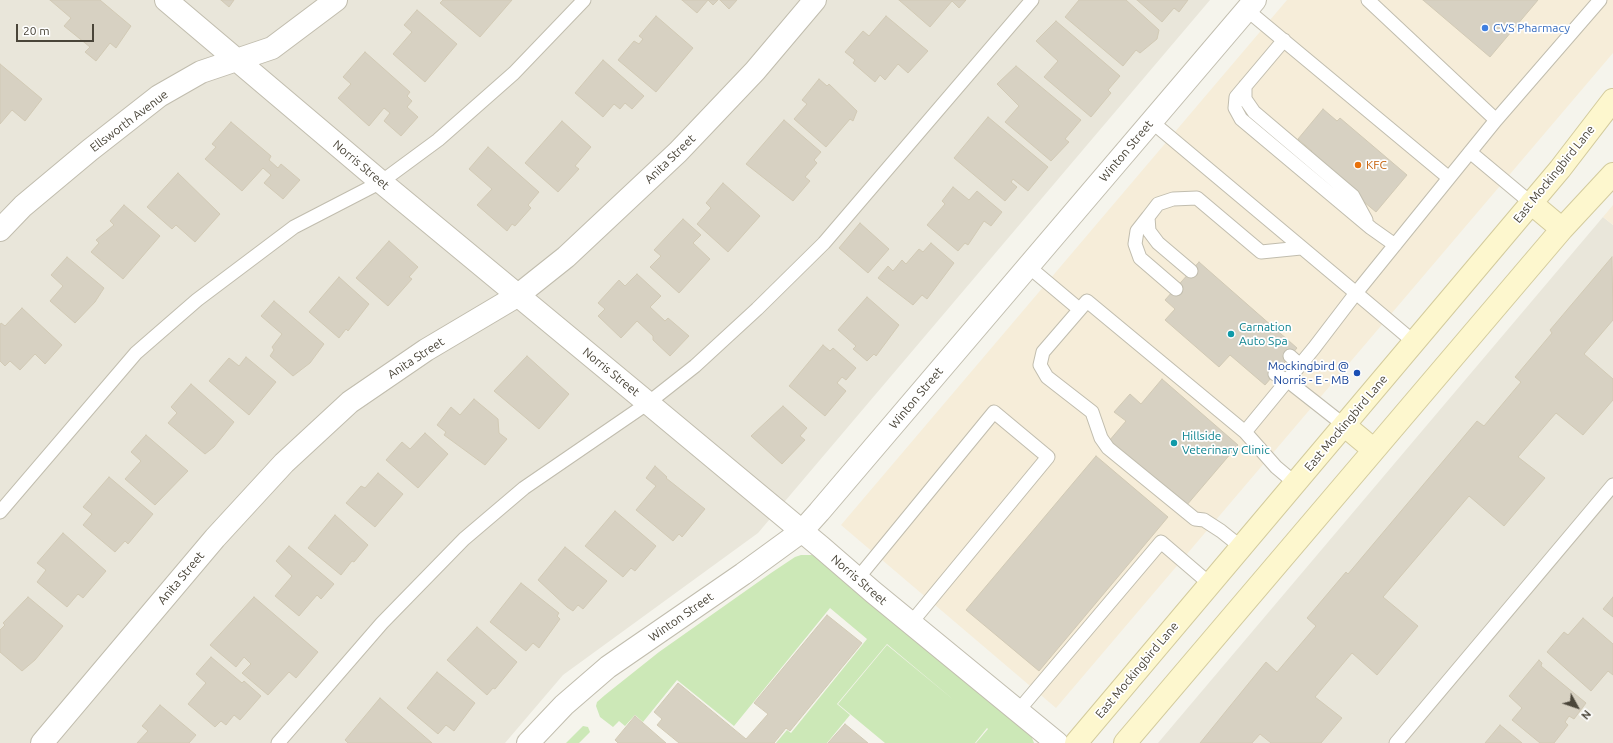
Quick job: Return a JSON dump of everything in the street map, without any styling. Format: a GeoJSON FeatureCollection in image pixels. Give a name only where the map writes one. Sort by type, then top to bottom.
{"type":"FeatureCollection","features":[{"type":"Feature","properties":{"kind":"main road","name":"East Mockingbird Lane"},"geometry":{"type":"LineString","coordinates":[[1076,743],[1531,203],[1613,100]]}},
{"type":"Feature","properties":{"kind":"main road"},"geometry":{"type":"LineString","coordinates":[[1125,743],[1562,228],[1613,174]]}},
{"type":"Feature","properties":{"kind":"main road"},"geometry":{"type":"LineString","coordinates":[[1531,203],[1562,228]]}},
{"type":"Feature","properties":{"kind":"main road"},"geometry":{"type":"LineString","coordinates":[[1344,425],[1374,450]]}},
{"type":"Feature","properties":{"kind":"street","name":"Norris Street"},"geometry":{"type":"LineString","coordinates":[[166,0],[517,296],[648,403],[1056,743]]}},
{"type":"Feature","properties":{"kind":"street","name":"Ellsworth Avenue"},"geometry":{"type":"LineString","coordinates":[[0,230],[23,206],[90,150],[159,96],[200,72],[272,48],[336,0]]}},
{"type":"Feature","properties":{"kind":"street","name":"Anita Street"},"geometry":{"type":"LineString","coordinates":[[42,743],[215,538],[284,463],[350,402],[426,350],[517,296],[566,257],[678,152],[755,71],[815,0]]}},
{"type":"Feature","properties":{"kind":"street","name":"Winton Street"},"geometry":{"type":"LineString","coordinates":[[528,743],[564,705],[608,667],[743,574],[802,531],[825,506],[1251,5]]}},
{"type":"Feature","properties":{"kind":"lane"},"geometry":{"type":"LineString","coordinates":[[0,512],[136,353],[197,300],[294,227],[381,182],[438,140],[514,73],[584,0]]}},
{"type":"Feature","properties":{"kind":"lane"},"geometry":{"type":"LineString","coordinates":[[278,743],[382,623],[464,539],[524,488],[648,403],[695,366],[824,243],[1032,0]]}},
{"type":"Feature","properties":{"kind":"lane"},"geometry":{"type":"LineString","coordinates":[[1245,432],[1288,381],[1356,293],[1496,120],[1600,0]]}},
{"type":"Feature","properties":{"kind":"lane"},"geometry":{"type":"LineString","coordinates":[[1372,1],[1496,120]]}},
{"type":"Feature","properties":{"kind":"lane"},"geometry":{"type":"LineString","coordinates":[[1251,5],[1284,40],[1449,178]]}},
{"type":"Feature","properties":{"kind":"lane"},"geometry":{"type":"LineString","coordinates":[[1284,40],[1245,86],[1245,99],[1254,112],[1353,196],[1371,228],[1395,245]]}},
{"type":"Feature","properties":{"kind":"lane"},"geometry":{"type":"LineString","coordinates":[[1152,122],[1414,342]]}},
{"type":"Feature","properties":{"kind":"lane"},"geometry":{"type":"LineString","coordinates":[[1470,152],[1531,203]]}},
{"type":"Feature","properties":{"kind":"lane"},"geometry":{"type":"LineString","coordinates":[[1176,289],[1140,258],[1135,244],[1137,231],[1158,204],[1172,199],[1197,198],[1261,252],[1301,248]]}},
{"type":"Feature","properties":{"kind":"lane"},"geometry":{"type":"LineString","coordinates":[[1148,217],[1149,231],[1158,243],[1191,271]]}},
{"type":"Feature","properties":{"kind":"lane"},"geometry":{"type":"LineString","coordinates":[[1029,266],[1079,309]]}},
{"type":"Feature","properties":{"kind":"lane"},"geometry":{"type":"LineString","coordinates":[[1241,548],[1221,531],[1204,520],[1195,519],[1108,448],[1101,438],[1092,412],[1047,377],[1040,365],[1043,352],[1087,301],[1245,432],[1276,467],[1295,482]]}},
{"type":"Feature","properties":{"kind":"lane"},"geometry":{"type":"LineString","coordinates":[[1290,356],[1300,365]]}},
{"type":"Feature","properties":{"kind":"lane"},"geometry":{"type":"LineString","coordinates":[[1275,374],[1288,381],[1344,425]]}},
{"type":"Feature","properties":{"kind":"lane"},"geometry":{"type":"LineString","coordinates":[[858,578],[994,412],[1048,457],[911,623]]}},
{"type":"Feature","properties":{"kind":"lane"},"geometry":{"type":"LineString","coordinates":[[1396,743],[1613,485]]}},
{"type":"Feature","properties":{"kind":"lane"},"geometry":{"type":"LineString","coordinates":[[1018,711],[1161,542],[1210,584]]}},
{"type":"Feature","properties":{"kind":"shaded area"},"geometry":{"type":"Polygon","coordinates":[[[0,0],[1210,0],[758,533],[563,675],[505,743],[0,743],[0,0]]]}},
{"type":"Feature","properties":{"kind":"shaded area"},"geometry":{"type":"Polygon","coordinates":[[[1287,0],[1613,0],[1613,53],[1056,708],[841,525],[1287,0]]]}},
{"type":"Feature","properties":{"kind":"shaded area"},"geometry":{"type":"Polygon","coordinates":[[[1613,205],[1613,225],[1603,217],[1613,205]]]}},
{"type":"Feature","properties":{"kind":"shaded area"},"geometry":{"type":"Polygon","coordinates":[[[1603,217],[1613,225],[1613,743],[1158,743],[1603,217]]]}},
{"type":"Feature","properties":{"kind":"green space"},"geometry":{"type":"Polygon","coordinates":[[[801,555],[812,555],[821,558],[1029,730],[1034,743],[976,743],[988,729],[987,728],[975,743],[885,743],[838,704],[887,645],[955,701],[887,644],[837,704],[850,715],[827,743],[776,743],[787,730],[791,733],[867,639],[830,608],[734,726],[677,680],[643,722],[635,715],[625,726],[619,721],[613,727],[600,717],[596,706],[597,702],[605,695],[659,652],[771,573],[795,557],[801,555]]]}},
{"type":"Feature","properties":{"kind":"green space"},"geometry":{"type":"Polygon","coordinates":[[[583,726],[588,727],[590,732],[579,743],[566,743],[583,726]]]}},
{"type":"Feature","properties":{"kind":"building"},"geometry":{"type":"Polygon","coordinates":[[[50,0],[100,0],[131,26],[116,48],[110,43],[96,61],[85,52],[90,47],[64,26],[71,18],[50,0]]]}},
{"type":"Feature","properties":{"kind":"building"},"geometry":{"type":"Polygon","coordinates":[[[221,0],[234,0],[229,7],[221,0]]]}},
{"type":"Feature","properties":{"kind":"building"},"geometry":{"type":"Polygon","coordinates":[[[443,0],[512,0],[480,37],[440,3],[443,0]]]}},
{"type":"Feature","properties":{"kind":"building"},"geometry":{"type":"Polygon","coordinates":[[[682,0],[708,0],[697,13],[682,0]]]}},
{"type":"Feature","properties":{"kind":"building"},"geometry":{"type":"Polygon","coordinates":[[[708,0],[718,0],[713,5],[708,0]]]}},
{"type":"Feature","properties":{"kind":"building"},"geometry":{"type":"Polygon","coordinates":[[[720,0],[737,0],[729,9],[720,0]]]}},
{"type":"Feature","properties":{"kind":"building"},"geometry":{"type":"Polygon","coordinates":[[[899,0],[966,0],[959,8],[952,1],[930,27],[899,0]]]}},
{"type":"Feature","properties":{"kind":"building"},"geometry":{"type":"Polygon","coordinates":[[[1079,0],[1126,0],[1159,30],[1157,39],[1140,53],[1136,50],[1123,66],[1065,17],[1079,0]]]}},
{"type":"Feature","properties":{"kind":"building"},"geometry":{"type":"Polygon","coordinates":[[[1137,0],[1188,0],[1179,12],[1174,8],[1162,22],[1137,0]]]}},
{"type":"Feature","properties":{"kind":"building","name":"CVS Pharmacy"},"geometry":{"type":"Polygon","coordinates":[[[1423,0],[1538,0],[1490,57],[1423,0]]]}},
{"type":"Feature","properties":{"kind":"building"},"geometry":{"type":"Polygon","coordinates":[[[417,10],[457,44],[425,82],[393,54],[412,32],[404,25],[417,10]]]}},
{"type":"Feature","properties":{"kind":"building"},"geometry":{"type":"Polygon","coordinates":[[[656,16],[693,48],[656,92],[618,60],[634,41],[639,44],[643,39],[639,36],[656,16]]]}},
{"type":"Feature","properties":{"kind":"building"},"geometry":{"type":"Polygon","coordinates":[[[886,16],[928,51],[908,73],[898,64],[885,80],[880,75],[875,82],[853,63],[855,60],[845,52],[863,31],[869,36],[886,16]]]}},
{"type":"Feature","properties":{"kind":"building"},"geometry":{"type":"Polygon","coordinates":[[[1056,21],[1120,76],[1108,90],[1111,93],[1091,117],[1044,77],[1058,61],[1036,41],[1056,21]]]}},
{"type":"Feature","properties":{"kind":"building"},"geometry":{"type":"Polygon","coordinates":[[[365,52],[410,92],[407,96],[412,101],[407,107],[418,117],[401,136],[384,121],[390,113],[384,108],[369,126],[338,98],[351,84],[343,77],[365,52]]]}},
{"type":"Feature","properties":{"kind":"building"},"geometry":{"type":"Polygon","coordinates":[[[603,60],[644,96],[632,109],[625,103],[620,109],[614,104],[603,117],[575,93],[603,60]]]}},
{"type":"Feature","properties":{"kind":"building"},"geometry":{"type":"Polygon","coordinates":[[[0,64],[42,99],[25,121],[12,110],[0,124],[0,64]]]}},
{"type":"Feature","properties":{"kind":"building"},"geometry":{"type":"Polygon","coordinates":[[[1016,66],[1081,120],[1065,139],[1069,142],[1051,161],[1005,122],[1019,106],[997,84],[1016,66]]]}},
{"type":"Feature","properties":{"kind":"building"},"geometry":{"type":"Polygon","coordinates":[[[819,79],[827,86],[829,84],[857,111],[853,121],[850,119],[826,147],[794,119],[807,104],[802,100],[819,79]]]}},
{"type":"Feature","properties":{"kind":"building","name":"KFC"},"geometry":{"type":"Polygon","coordinates":[[[1323,109],[1337,121],[1340,118],[1407,175],[1376,212],[1308,155],[1312,151],[1298,139],[1323,109]]]}},
{"type":"Feature","properties":{"kind":"building"},"geometry":{"type":"Polygon","coordinates":[[[988,117],[1048,167],[1028,191],[1013,179],[1011,182],[1017,187],[1005,201],[954,158],[988,117]]]}},
{"type":"Feature","properties":{"kind":"building"},"geometry":{"type":"Polygon","coordinates":[[[784,120],[821,152],[814,160],[817,163],[805,177],[810,181],[793,201],[746,164],[784,120]]]}},
{"type":"Feature","properties":{"kind":"building"},"geometry":{"type":"Polygon","coordinates":[[[562,121],[591,147],[575,166],[579,169],[558,192],[525,163],[562,121]]]}},
{"type":"Feature","properties":{"kind":"building"},"geometry":{"type":"Polygon","coordinates":[[[231,122],[271,156],[269,160],[278,168],[281,164],[300,180],[283,199],[264,183],[271,175],[263,168],[242,191],[205,159],[216,147],[212,144],[231,122]]]}},
{"type":"Feature","properties":{"kind":"building"},"geometry":{"type":"Polygon","coordinates":[[[488,147],[539,192],[528,205],[531,208],[515,226],[512,224],[507,231],[477,205],[492,189],[469,169],[488,147]]]}},
{"type":"Feature","properties":{"kind":"building"},"geometry":{"type":"Polygon","coordinates":[[[178,173],[220,214],[195,242],[176,225],[172,229],[147,207],[178,173]]]}},
{"type":"Feature","properties":{"kind":"building"},"geometry":{"type":"Polygon","coordinates":[[[723,183],[760,216],[728,252],[697,224],[711,208],[706,203],[723,183]]]}},
{"type":"Feature","properties":{"kind":"building"},"geometry":{"type":"Polygon","coordinates":[[[953,187],[969,200],[977,191],[1002,212],[991,226],[984,221],[968,245],[965,243],[958,251],[927,225],[945,204],[942,201],[953,187]]]}},
{"type":"Feature","properties":{"kind":"building"},"geometry":{"type":"Polygon","coordinates":[[[124,205],[160,236],[123,279],[91,252],[99,243],[96,240],[114,225],[110,221],[124,205]]]}},
{"type":"Feature","properties":{"kind":"building"},"geometry":{"type":"Polygon","coordinates":[[[683,219],[701,235],[693,243],[710,259],[679,293],[650,267],[661,256],[654,250],[683,219]]]}},
{"type":"Feature","properties":{"kind":"building"},"geometry":{"type":"Polygon","coordinates":[[[860,223],[889,249],[868,273],[839,248],[860,223]]]}},
{"type":"Feature","properties":{"kind":"building"},"geometry":{"type":"Polygon","coordinates":[[[389,241],[418,267],[409,277],[412,279],[388,306],[356,278],[389,241]]]}},
{"type":"Feature","properties":{"kind":"building"},"geometry":{"type":"Polygon","coordinates":[[[931,243],[954,263],[927,299],[922,295],[913,305],[878,278],[888,266],[893,271],[902,260],[906,264],[919,249],[923,252],[931,243]]]}},
{"type":"Feature","properties":{"kind":"building"},"geometry":{"type":"Polygon","coordinates":[[[67,257],[104,288],[95,302],[75,323],[50,301],[63,286],[51,275],[67,257]]]}},
{"type":"Feature","properties":{"kind":"building"},"geometry":{"type":"Polygon","coordinates":[[[1612,257],[1613,320],[1584,354],[1613,379],[1613,400],[1583,435],[1556,413],[1518,457],[1545,478],[1504,526],[1469,496],[1383,597],[1418,626],[1377,675],[1352,653],[1315,697],[1342,718],[1321,743],[1271,743],[1260,734],[1252,743],[1200,743],[1266,662],[1277,672],[1316,626],[1307,618],[1346,572],[1348,574],[1477,421],[1484,426],[1521,382],[1515,377],[1552,333],[1550,330],[1612,257]]]}},
{"type":"Feature","properties":{"kind":"building","name":"Carnation Auto Spa"},"geometry":{"type":"Polygon","coordinates":[[[1199,262],[1297,348],[1265,385],[1230,355],[1219,367],[1165,320],[1175,309],[1165,300],[1199,262]]]}},
{"type":"Feature","properties":{"kind":"building"},"geometry":{"type":"Polygon","coordinates":[[[637,274],[661,296],[650,307],[665,321],[668,318],[689,336],[670,356],[653,340],[653,336],[637,321],[621,338],[598,316],[605,309],[598,303],[619,280],[625,286],[637,274]]]}},
{"type":"Feature","properties":{"kind":"building"},"geometry":{"type":"Polygon","coordinates":[[[339,277],[369,304],[348,331],[346,329],[339,338],[309,312],[339,277]]]}},
{"type":"Feature","properties":{"kind":"building"},"geometry":{"type":"Polygon","coordinates":[[[867,297],[899,325],[876,356],[874,354],[867,361],[853,349],[856,346],[838,330],[867,297]]]}},
{"type":"Feature","properties":{"kind":"building"},"geometry":{"type":"Polygon","coordinates":[[[274,301],[324,344],[310,363],[293,376],[270,356],[274,350],[272,347],[282,334],[261,316],[274,301]]]}},
{"type":"Feature","properties":{"kind":"building"},"geometry":{"type":"Polygon","coordinates":[[[22,308],[62,345],[45,364],[35,354],[20,370],[10,361],[5,366],[0,361],[0,325],[1,323],[5,326],[22,308]]]}},
{"type":"Feature","properties":{"kind":"building"},"geometry":{"type":"Polygon","coordinates":[[[823,345],[830,351],[833,348],[856,368],[846,380],[842,377],[837,383],[846,391],[825,416],[789,386],[823,345]]]}},
{"type":"Feature","properties":{"kind":"building"},"geometry":{"type":"Polygon","coordinates":[[[527,356],[569,394],[539,429],[494,391],[527,356]]]}},
{"type":"Feature","properties":{"kind":"building"},"geometry":{"type":"Polygon","coordinates":[[[246,357],[276,382],[249,415],[209,381],[229,358],[239,366],[246,357]]]}},
{"type":"Feature","properties":{"kind":"building","name":"Hillside Veterinary Clinic"},"geometry":{"type":"Polygon","coordinates":[[[1162,379],[1238,445],[1186,506],[1109,441],[1126,421],[1114,412],[1130,394],[1141,404],[1162,379]]]}},
{"type":"Feature","properties":{"kind":"building"},"geometry":{"type":"Polygon","coordinates":[[[191,384],[234,422],[214,447],[205,454],[168,423],[177,413],[171,407],[191,384]]]}},
{"type":"Feature","properties":{"kind":"building"},"geometry":{"type":"Polygon","coordinates":[[[474,399],[498,419],[499,433],[507,439],[485,465],[444,435],[446,432],[437,425],[451,407],[460,415],[474,399]]]}},
{"type":"Feature","properties":{"kind":"building"},"geometry":{"type":"Polygon","coordinates":[[[783,406],[807,428],[800,436],[805,440],[782,464],[751,436],[783,406]]]}},
{"type":"Feature","properties":{"kind":"building"},"geometry":{"type":"Polygon","coordinates":[[[425,433],[448,454],[418,488],[386,460],[402,442],[410,449],[425,433]]]}},
{"type":"Feature","properties":{"kind":"building"},"geometry":{"type":"Polygon","coordinates":[[[146,435],[188,471],[155,505],[125,479],[141,461],[131,452],[146,435]]]}},
{"type":"Feature","properties":{"kind":"building"},"geometry":{"type":"Polygon","coordinates":[[[1096,456],[1168,517],[1039,671],[966,610],[1096,456]]]}},
{"type":"Feature","properties":{"kind":"building"},"geometry":{"type":"Polygon","coordinates":[[[655,466],[667,477],[666,478],[705,509],[682,537],[679,534],[673,541],[636,510],[656,486],[646,478],[655,466]]]}},
{"type":"Feature","properties":{"kind":"building"},"geometry":{"type":"Polygon","coordinates":[[[378,473],[403,494],[375,527],[346,503],[361,486],[365,488],[378,473]]]}},
{"type":"Feature","properties":{"kind":"building"},"geometry":{"type":"Polygon","coordinates":[[[109,477],[153,514],[128,544],[125,541],[115,552],[83,525],[92,514],[83,507],[109,477]]]}},
{"type":"Feature","properties":{"kind":"building"},"geometry":{"type":"Polygon","coordinates":[[[615,511],[656,546],[635,571],[631,568],[623,577],[585,546],[615,511]]]}},
{"type":"Feature","properties":{"kind":"building"},"geometry":{"type":"Polygon","coordinates":[[[335,515],[368,545],[341,575],[308,548],[335,515]]]}},
{"type":"Feature","properties":{"kind":"building"},"geometry":{"type":"Polygon","coordinates":[[[63,533],[106,571],[83,598],[78,594],[67,607],[37,582],[46,570],[37,563],[63,533]]]}},
{"type":"Feature","properties":{"kind":"building"},"geometry":{"type":"Polygon","coordinates":[[[289,546],[334,584],[321,599],[317,595],[299,616],[275,596],[292,576],[276,561],[289,546]]]}},
{"type":"Feature","properties":{"kind":"building"},"geometry":{"type":"Polygon","coordinates":[[[565,547],[607,581],[583,609],[578,605],[573,611],[538,580],[565,547]]]}},
{"type":"Feature","properties":{"kind":"building"},"geometry":{"type":"Polygon","coordinates":[[[521,583],[559,613],[557,616],[560,619],[539,648],[533,643],[526,651],[490,622],[521,583]]]}},
{"type":"Feature","properties":{"kind":"building"},"geometry":{"type":"Polygon","coordinates":[[[28,597],[63,626],[35,660],[22,671],[0,652],[0,630],[5,625],[3,623],[28,597]]]}},
{"type":"Feature","properties":{"kind":"building"},"geometry":{"type":"Polygon","coordinates":[[[254,597],[318,652],[296,678],[289,672],[268,695],[242,673],[251,664],[244,657],[236,667],[210,645],[254,597]]]}},
{"type":"Feature","properties":{"kind":"building"},"geometry":{"type":"Polygon","coordinates":[[[1613,597],[1613,617],[1603,609],[1613,597]]]}},
{"type":"Feature","properties":{"kind":"building"},"geometry":{"type":"Polygon","coordinates":[[[827,615],[862,643],[790,731],[786,728],[774,743],[679,743],[657,725],[662,719],[654,712],[678,683],[746,739],[768,714],[754,703],[827,615]]]}},
{"type":"Feature","properties":{"kind":"building"},"geometry":{"type":"Polygon","coordinates":[[[1583,618],[1613,644],[1613,675],[1608,671],[1591,691],[1547,652],[1564,632],[1568,635],[1583,618]]]}},
{"type":"Feature","properties":{"kind":"building"},"geometry":{"type":"Polygon","coordinates":[[[477,627],[517,662],[495,689],[493,688],[487,695],[447,660],[477,627]]]}},
{"type":"Feature","properties":{"kind":"building"},"geometry":{"type":"Polygon","coordinates":[[[211,657],[242,683],[244,681],[261,696],[240,720],[234,715],[226,725],[221,721],[215,727],[188,704],[206,683],[196,674],[211,657]]]}},
{"type":"Feature","properties":{"kind":"building"},"geometry":{"type":"Polygon","coordinates":[[[1539,660],[1542,663],[1541,666],[1586,703],[1574,719],[1569,716],[1565,722],[1568,725],[1554,743],[1540,743],[1512,720],[1522,708],[1509,696],[1539,660]]]}},
{"type":"Feature","properties":{"kind":"building"},"geometry":{"type":"Polygon","coordinates":[[[437,672],[475,703],[454,731],[446,725],[438,734],[407,708],[437,672]]]}},
{"type":"Feature","properties":{"kind":"building"},"geometry":{"type":"Polygon","coordinates":[[[380,698],[432,743],[348,743],[345,740],[380,698]]]}},
{"type":"Feature","properties":{"kind":"building"},"geometry":{"type":"Polygon","coordinates":[[[160,705],[196,735],[189,743],[137,743],[148,731],[142,726],[160,705]]]}},
{"type":"Feature","properties":{"kind":"building"},"geometry":{"type":"Polygon","coordinates":[[[635,716],[666,743],[618,743],[615,740],[635,716]]]}},
{"type":"Feature","properties":{"kind":"building"},"geometry":{"type":"Polygon","coordinates":[[[845,724],[868,743],[828,743],[845,724]]]}},
{"type":"Feature","properties":{"kind":"building"},"geometry":{"type":"Polygon","coordinates":[[[1500,725],[1522,743],[1485,743],[1500,725]]]}},
{"type":"Feature","properties":{"kind":"place","name":"CVS Pharmacy"},"geometry":{"type":"Point","coordinates":[1485,28]}},
{"type":"Feature","properties":{"kind":"place","name":"KFC"},"geometry":{"type":"Point","coordinates":[1358,165]}},
{"type":"Feature","properties":{"kind":"place","name":"Carnation Auto Spa"},"geometry":{"type":"Point","coordinates":[1231,334]}},
{"type":"Feature","properties":{"kind":"place","name":"Mockingbird @ Norris - E - MB"},"geometry":{"type":"Point","coordinates":[1357,373]}},
{"type":"Feature","properties":{"kind":"place","name":"Hillside Veterinary Clinic"},"geometry":{"type":"Point","coordinates":[1174,443]}}]}
